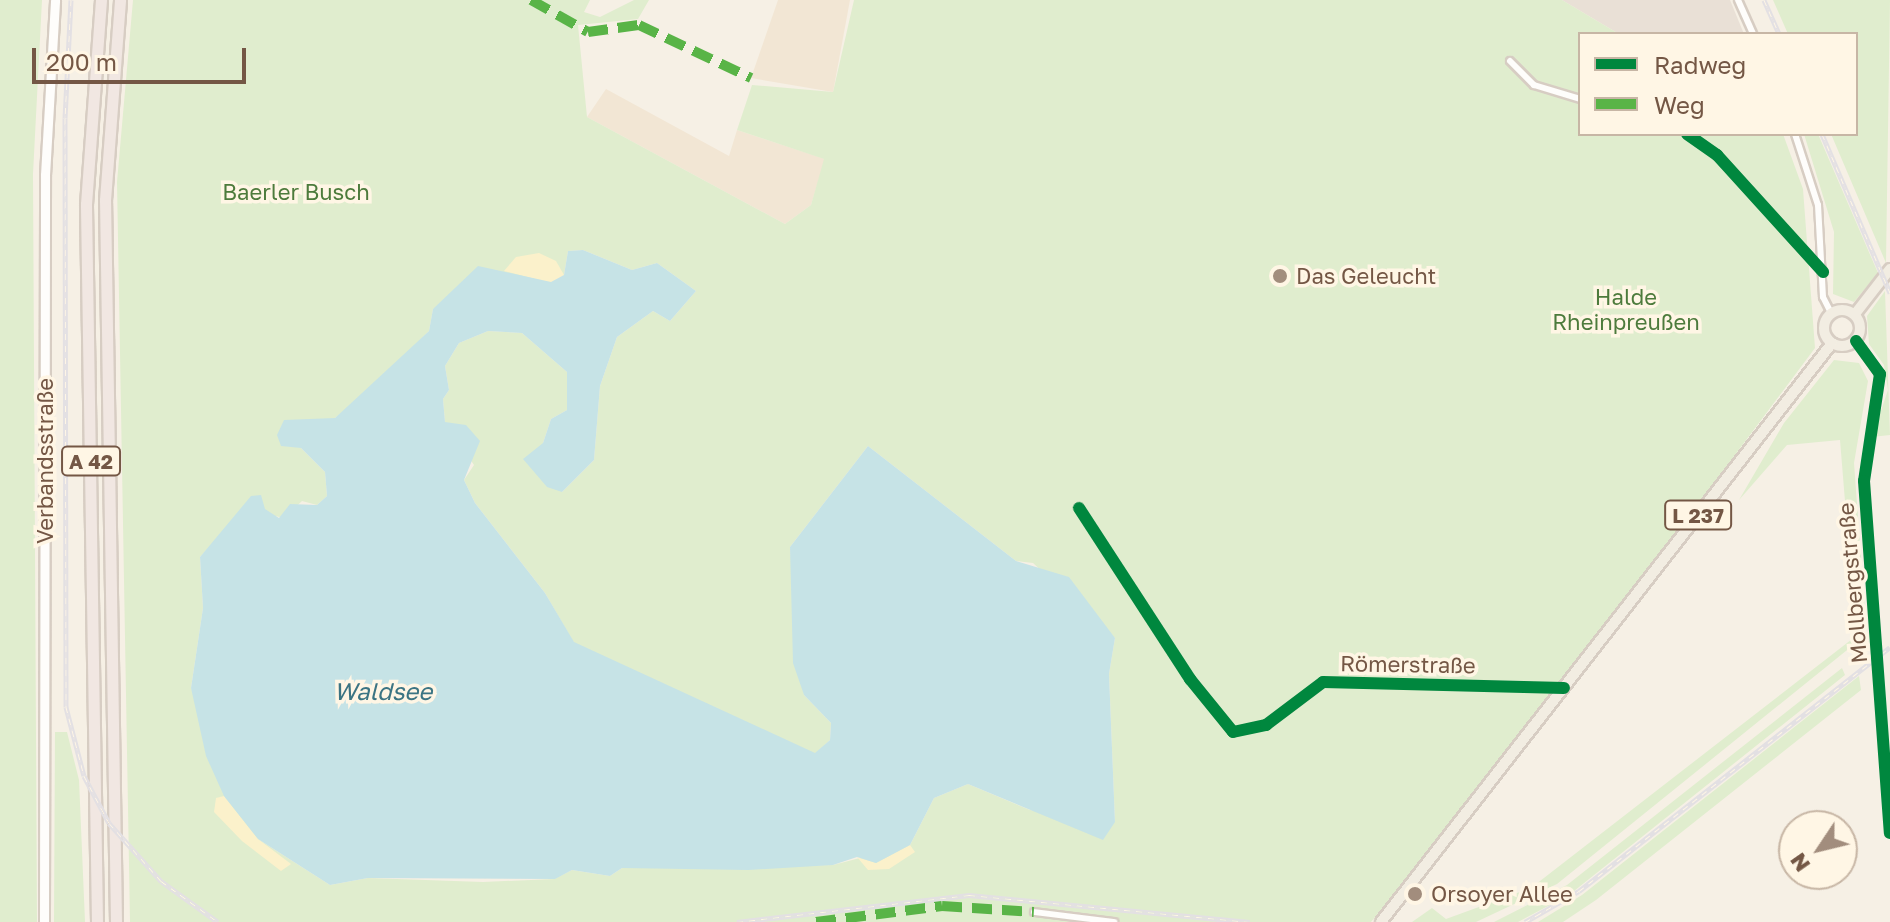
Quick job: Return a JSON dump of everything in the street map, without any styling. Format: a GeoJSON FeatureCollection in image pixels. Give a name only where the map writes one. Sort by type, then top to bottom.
{"type":"FeatureCollection","features":[{"type":"Feature","properties":{"kind":"highway","name":"A 42"},"geometry":{"type":"LineString","coordinates":[[97,922],[86,204],[101,0]]}},
{"type":"Feature","properties":{"kind":"highway","name":"A 42"},"geometry":{"type":"LineString","coordinates":[[116,922],[105,200],[120,0]]}},
{"type":"Feature","properties":{"kind":"main road","name":"Verbandsstraße"},"geometry":{"type":"LineString","coordinates":[[44,922],[45,191],[55,0]]}},
{"type":"Feature","properties":{"kind":"main road"},"geometry":{"type":"LineString","coordinates":[[1855,314],[1890,269]]}},
{"type":"Feature","properties":{"kind":"main road"},"geometry":{"type":"LineString","coordinates":[[1831,313],[1855,314],[1861,330],[1856,341],[1832,343],[1824,328],[1831,313]]}},
{"type":"Feature","properties":{"kind":"main road","name":"L 237"},"geometry":{"type":"LineString","coordinates":[[1381,922],[1832,343]]}},
{"type":"Feature","properties":{"kind":"street"},"geometry":{"type":"LineString","coordinates":[[1738,0],[1752,32]]}},
{"type":"Feature","properties":{"kind":"street"},"geometry":{"type":"LineString","coordinates":[[1510,61],[1534,85],[1578,98]]}},
{"type":"Feature","properties":{"kind":"street"},"geometry":{"type":"LineString","coordinates":[[1690,136],[1717,155],[1823,272]]}},
{"type":"Feature","properties":{"kind":"street"},"geometry":{"type":"LineString","coordinates":[[1796,136],[1818,205],[1823,272],[1831,313]]}},
{"type":"Feature","properties":{"kind":"street","name":"Mollbergstraße"},"geometry":{"type":"LineString","coordinates":[[1856,341],[1880,374],[1864,481],[1890,833]]}},
{"type":"Feature","properties":{"kind":"street","name":"Römerstraße"},"geometry":{"type":"LineString","coordinates":[[1079,508],[1190,679],[1233,732],[1266,725],[1323,682],[1564,688]]}},
{"type":"Feature","properties":{"kind":"street"},"geometry":{"type":"LineString","coordinates":[[1034,912],[1114,922]]}},
{"type":"Feature","properties":{"kind":"shaded area"},"geometry":{"type":"Polygon","coordinates":[[[778,0],[850,0],[833,92],[751,78],[778,0]]]}},
{"type":"Feature","properties":{"kind":"shaded area"},"geometry":{"type":"Polygon","coordinates":[[[1562,0],[1730,0],[1743,32],[1616,32],[1562,0]]]}},
{"type":"Feature","properties":{"kind":"shaded area"},"geometry":{"type":"Polygon","coordinates":[[[606,89],[729,156],[737,130],[825,159],[811,205],[785,224],[587,117],[606,89]]]}},
{"type":"Feature","properties":{"kind":"green space"},"geometry":{"type":"Polygon","coordinates":[[[0,0],[42,0],[33,174],[37,922],[0,922],[0,0]]]}},
{"type":"Feature","properties":{"kind":"green space"},"geometry":{"type":"Polygon","coordinates":[[[133,0],[590,0],[584,12],[600,17],[634,0],[649,0],[638,19],[578,25],[587,117],[785,224],[811,205],[824,159],[737,130],[752,85],[833,92],[854,0],[1562,0],[1616,32],[1578,32],[1578,136],[1784,136],[1803,189],[1815,348],[1557,693],[1371,922],[130,922],[117,182],[133,0]],[[583,250],[568,251],[564,275],[433,309],[429,331],[368,392],[335,418],[315,422],[301,448],[325,472],[327,496],[317,505],[302,501],[284,518],[244,509],[200,557],[203,608],[191,688],[258,839],[330,885],[368,878],[483,882],[554,879],[572,870],[610,876],[622,868],[833,865],[910,845],[934,798],[968,784],[1030,810],[1115,822],[1109,674],[1115,638],[1033,563],[1016,561],[868,446],[790,547],[804,695],[831,723],[830,740],[815,754],[574,643],[545,593],[475,503],[464,480],[474,465],[445,422],[443,399],[449,390],[445,366],[459,343],[488,331],[522,333],[567,372],[567,410],[551,419],[543,443],[562,492],[594,460],[600,386],[617,337],[653,311],[670,321],[696,291],[657,263],[632,270],[583,250]]]}},
{"type":"Feature","properties":{"kind":"green space"},"geometry":{"type":"Polygon","coordinates":[[[1773,0],[1890,0],[1886,263],[1832,136],[1858,136],[1858,32],[1787,32],[1773,0]]]}},
{"type":"Feature","properties":{"kind":"green space"},"geometry":{"type":"Polygon","coordinates":[[[1805,136],[1819,136],[1878,273],[1854,302],[1833,294],[1834,232],[1805,136]]]}},
{"type":"Feature","properties":{"kind":"green space"},"geometry":{"type":"Polygon","coordinates":[[[1885,291],[1890,435],[1872,437],[1888,390],[1884,365],[1869,344],[1867,316],[1885,291]]]}},
{"type":"Feature","properties":{"kind":"green space"},"geometry":{"type":"Polygon","coordinates":[[[1834,360],[1859,363],[1868,381],[1854,463],[1866,626],[1857,642],[1557,884],[1476,922],[1412,922],[1432,908],[1446,919],[1531,888],[1856,636],[1840,440],[1787,445],[1739,500],[1784,423],[1834,360]]]}},
{"type":"Feature","properties":{"kind":"green space"},"geometry":{"type":"Polygon","coordinates":[[[1842,668],[1845,675],[1569,895],[1518,922],[1494,922],[1567,885],[1842,668]]]}},
{"type":"Feature","properties":{"kind":"green space"},"geometry":{"type":"Polygon","coordinates":[[[1859,676],[1861,690],[1596,900],[1563,922],[1538,922],[1582,895],[1859,676]]]}},
{"type":"Feature","properties":{"kind":"green space"},"geometry":{"type":"Polygon","coordinates":[[[55,732],[67,732],[79,780],[85,922],[54,922],[55,732]]]}},
{"type":"Feature","properties":{"kind":"sand"},"geometry":{"type":"Polygon","coordinates":[[[539,253],[556,261],[564,275],[551,283],[504,271],[516,257],[539,253]]]}},
{"type":"Feature","properties":{"kind":"sand"},"geometry":{"type":"Polygon","coordinates":[[[224,796],[258,839],[291,864],[281,871],[242,841],[214,812],[216,798],[224,796]]]}},
{"type":"Feature","properties":{"kind":"sand"},"geometry":{"type":"Polygon","coordinates":[[[910,845],[915,852],[889,869],[868,870],[857,857],[876,863],[910,845]]]}},
{"type":"Feature","properties":{"kind":"water","name":"Waldsee"},"geometry":{"type":"Polygon","coordinates":[[[583,250],[632,270],[657,263],[696,291],[670,321],[653,311],[617,337],[600,386],[594,460],[562,492],[547,487],[523,459],[543,443],[551,419],[567,410],[567,372],[522,333],[488,331],[459,343],[445,366],[449,390],[443,399],[445,422],[466,425],[480,441],[464,480],[475,503],[545,593],[574,642],[815,753],[830,740],[831,723],[804,695],[793,663],[790,547],[868,446],[1016,561],[1069,577],[1115,638],[1109,674],[1115,822],[1103,840],[968,784],[934,798],[910,845],[876,863],[857,857],[833,865],[748,870],[622,868],[610,876],[572,870],[555,879],[368,878],[330,885],[258,839],[224,796],[206,756],[191,688],[203,608],[200,557],[251,496],[261,495],[265,509],[279,518],[290,504],[317,505],[327,496],[325,472],[301,448],[281,446],[277,435],[284,420],[335,418],[429,331],[433,309],[478,266],[551,282],[564,275],[568,251],[583,250]]]}},
{"type":"Feature","properties":{"kind":"railway"},"geometry":{"type":"LineString","coordinates":[[71,0],[65,118],[66,707],[84,776],[109,823],[161,881],[218,922]]}},
{"type":"Feature","properties":{"kind":"railway"},"geometry":{"type":"LineString","coordinates":[[1764,0],[1778,32]]}},
{"type":"Feature","properties":{"kind":"railway"},"geometry":{"type":"LineString","coordinates":[[1823,136],[1890,293]]}},
{"type":"Feature","properties":{"kind":"railway"},"geometry":{"type":"LineString","coordinates":[[1525,922],[1579,891],[1890,647]]}},
{"type":"Feature","properties":{"kind":"railway"},"geometry":{"type":"LineString","coordinates":[[737,922],[969,895],[1250,922]]}},
{"type":"Feature","properties":{"kind":"marked path"},"geometry":{"type":"LineString","coordinates":[[531,0],[588,32],[639,25],[751,78]]}},
{"type":"Feature","properties":{"kind":"marked path"},"geometry":{"type":"LineString","coordinates":[[816,922],[942,906],[1034,912]]}},
{"type":"Feature","properties":{"kind":"cycle path"},"geometry":{"type":"LineString","coordinates":[[1690,136],[1717,155],[1823,272]]}},
{"type":"Feature","properties":{"kind":"cycle path"},"geometry":{"type":"LineString","coordinates":[[1856,341],[1880,374],[1864,481],[1890,833]]}},
{"type":"Feature","properties":{"kind":"cycle path"},"geometry":{"type":"LineString","coordinates":[[1079,508],[1190,679],[1233,732],[1266,725],[1323,682],[1564,688]]}},
{"type":"Feature","properties":{"kind":"place","name":"Das Geleucht"},"geometry":{"type":"Point","coordinates":[1280,276]}},
{"type":"Feature","properties":{"kind":"place","name":"Orsoyer Allee"},"geometry":{"type":"Point","coordinates":[1415,894]}},
{"type":"Feature","properties":{"kind":"park label","name":"Baerler Busch"},"geometry":{"type":"Point","coordinates":[296,192]}},
{"type":"Feature","properties":{"kind":"park label","name":"Halde Rheinpreußen"},"geometry":{"type":"Point","coordinates":[1626,308]}}]}
